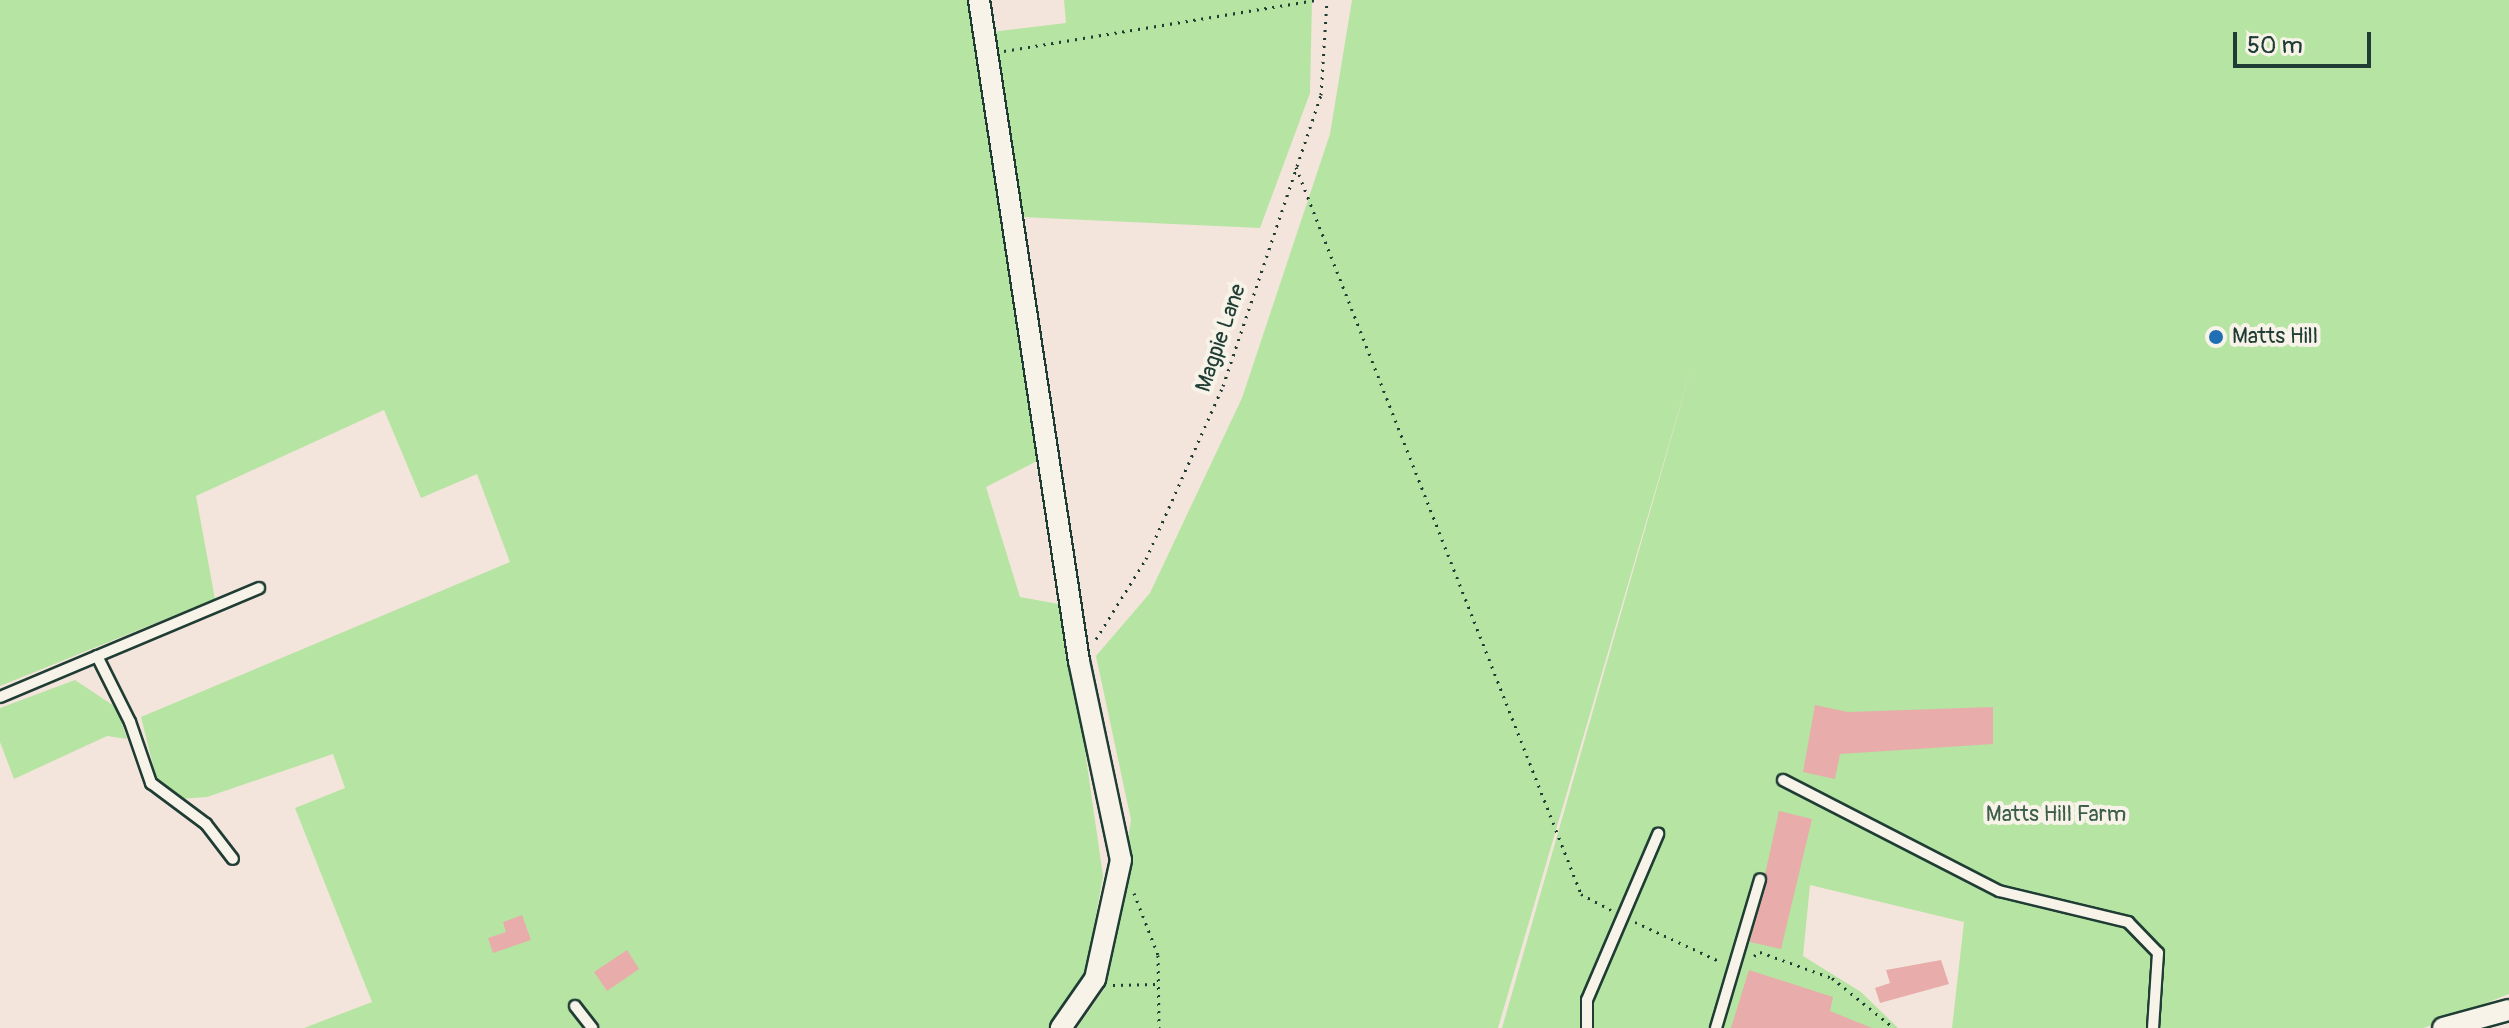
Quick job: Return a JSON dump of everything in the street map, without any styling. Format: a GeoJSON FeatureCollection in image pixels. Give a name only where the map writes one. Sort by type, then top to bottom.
{"type":"FeatureCollection","features":[{"type":"Feature","properties":{"kind":"street"},"geometry":{"type":"LineString","coordinates":[[979,0],[1079,661],[1121,860],[1095,979],[1061,1028]]}},
{"type":"Feature","properties":{"kind":"street"},"geometry":{"type":"LineString","coordinates":[[2443,1028],[2509,1010]]}},
{"type":"Feature","properties":{"kind":"lane"},"geometry":{"type":"LineString","coordinates":[[0,697],[259,588]]}},
{"type":"Feature","properties":{"kind":"lane"},"geometry":{"type":"LineString","coordinates":[[97,656],[130,722],[151,783],[206,824],[233,859]]}},
{"type":"Feature","properties":{"kind":"lane"},"geometry":{"type":"LineString","coordinates":[[1783,780],[1999,891],[2128,922],[2158,953],[2153,1028]]}},
{"type":"Feature","properties":{"kind":"lane"},"geometry":{"type":"LineString","coordinates":[[1587,1028],[1587,1000],[1619,915],[1658,834]]}},
{"type":"Feature","properties":{"kind":"lane"},"geometry":{"type":"LineString","coordinates":[[1716,1028],[1760,879]]}},
{"type":"Feature","properties":{"kind":"lane"},"geometry":{"type":"LineString","coordinates":[[575,1006],[592,1028]]}},
{"type":"Feature","properties":{"kind":"path"},"geometry":{"type":"LineString","coordinates":[[987,54],[1316,0]]}},
{"type":"Feature","properties":{"kind":"path","name":"Magpie Lane"},"geometry":{"type":"LineString","coordinates":[[1079,661],[1120,610],[1223,386],[1321,95],[1327,0]]}},
{"type":"Feature","properties":{"kind":"path"},"geometry":{"type":"LineString","coordinates":[[1296,167],[1581,894],[1619,915],[1735,968],[1760,952],[1832,978],[1894,1028]]}},
{"type":"Feature","properties":{"kind":"path"},"geometry":{"type":"LineString","coordinates":[[1121,860],[1158,955],[1159,1028]]}},
{"type":"Feature","properties":{"kind":"path"},"geometry":{"type":"LineString","coordinates":[[1105,990],[1114,984],[1158,984]]}},
{"type":"Feature","properties":{"kind":"green space"},"geometry":{"type":"Polygon","coordinates":[[[0,0],[968,0],[1041,459],[986,487],[1020,597],[1064,605],[1103,876],[1086,971],[1050,1028],[304,1028],[372,1002],[295,808],[345,788],[333,754],[207,797],[179,799],[156,777],[141,717],[510,562],[477,474],[421,498],[384,410],[196,496],[215,599],[0,686],[0,0]]]}},
{"type":"Feature","properties":{"kind":"green space"},"geometry":{"type":"Polygon","coordinates":[[[1064,0],[1312,0],[1310,93],[1260,228],[1021,217],[991,32],[1066,23],[1064,0]]]}},
{"type":"Feature","properties":{"kind":"green space","name":"Matts Hill Farm"},"geometry":{"type":"Polygon","coordinates":[[[1352,0],[2509,0],[2509,994],[2424,1028],[1952,1028],[1964,922],[1810,885],[1803,956],[1861,992],[1898,1028],[1502,1028],[1693,362],[1498,1028],[1077,1028],[1105,988],[1131,820],[1096,656],[1150,593],[1242,398],[1330,134],[1352,0]]]}},
{"type":"Feature","properties":{"kind":"green space"},"geometry":{"type":"Polygon","coordinates":[[[75,680],[117,708],[127,739],[107,736],[14,779],[0,742],[0,708],[75,680]]]}},
{"type":"Feature","properties":{"kind":"building"},"geometry":{"type":"Polygon","coordinates":[[[1815,705],[1848,712],[1993,707],[1993,744],[1840,754],[1835,779],[1803,772],[1815,705]]]}},
{"type":"Feature","properties":{"kind":"building"},"geometry":{"type":"Polygon","coordinates":[[[1779,811],[1812,819],[1781,949],[1750,942],[1779,811]]]}},
{"type":"Feature","properties":{"kind":"building"},"geometry":{"type":"Polygon","coordinates":[[[522,915],[531,940],[493,953],[488,938],[506,932],[503,922],[522,915]]]}},
{"type":"Feature","properties":{"kind":"building"},"geometry":{"type":"Polygon","coordinates":[[[627,950],[639,969],[607,991],[594,972],[627,950]]]}},
{"type":"Feature","properties":{"kind":"building"},"geometry":{"type":"Polygon","coordinates":[[[1941,960],[1949,984],[1880,1003],[1875,988],[1890,983],[1886,970],[1941,960]]]}},
{"type":"Feature","properties":{"kind":"building"},"geometry":{"type":"Polygon","coordinates":[[[1749,970],[1833,997],[1830,1011],[1872,1028],[1731,1028],[1749,970]]]}},
{"type":"Feature","properties":{"kind":"place","name":"Matts Hill"},"geometry":{"type":"Point","coordinates":[2216,337]}}]}
